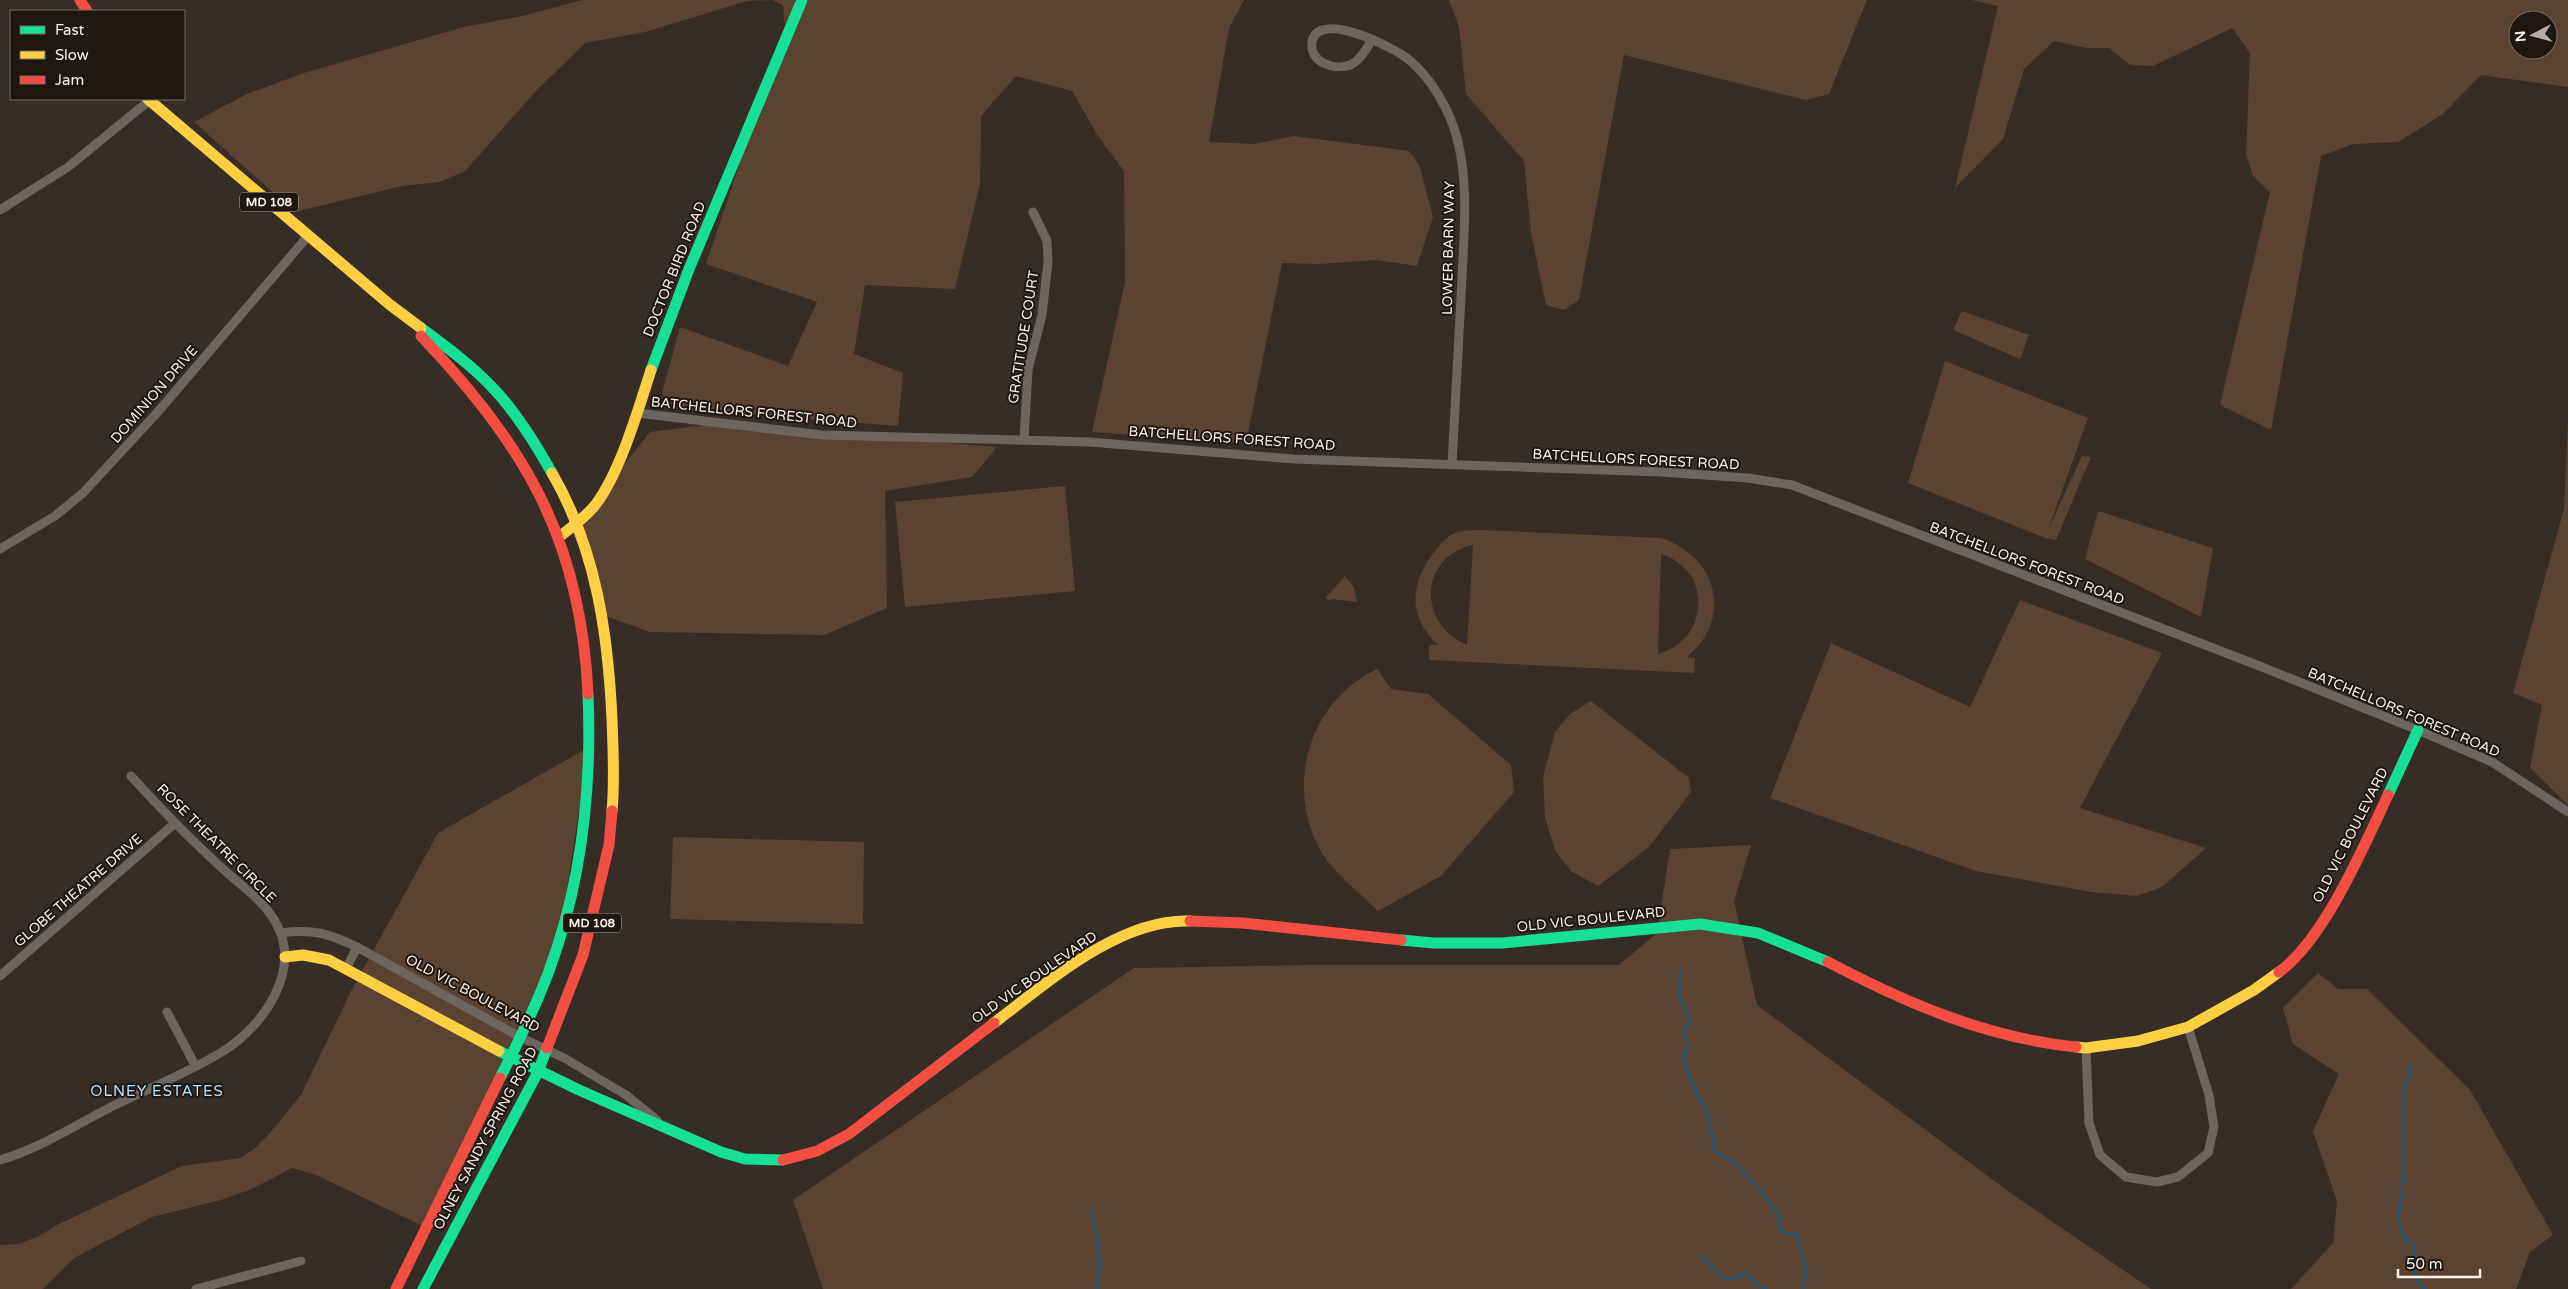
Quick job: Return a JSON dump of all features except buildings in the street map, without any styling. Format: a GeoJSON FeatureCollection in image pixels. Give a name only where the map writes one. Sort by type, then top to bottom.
{"type":"FeatureCollection","features":[{"type":"Feature","properties":{"kind":"main road","name":"DOCTOR BIRD ROAD"},"geometry":{"type":"LineString","coordinates":[[559,537],[577,524],[592,509],[605,490],[636,413],[674,307],[802,0]]}},
{"type":"Feature","properties":{"kind":"main road","name":"OLNEY SANDY SPRING ROAD"},"geometry":{"type":"LineString","coordinates":[[150,100],[389,304],[461,358],[491,386],[514,413],[550,466],[577,524],[603,615],[610,675],[615,784],[609,845],[584,955],[549,1049],[538,1072],[423,1289]]}},
{"type":"Feature","properties":{"kind":"main road","name":"OLNEY SANDY SPRING ROAD"},"geometry":{"type":"LineString","coordinates":[[389,304],[452,368],[498,424],[530,478],[559,537],[573,586],[586,669],[590,720],[588,783],[581,842],[560,934],[535,1006],[429,1229],[396,1289]]}},
{"type":"Feature","properties":{"kind":"main road","name":"OLD VIC BOULEVARD"},"geometry":{"type":"LineString","coordinates":[[286,957],[316,957],[346,969],[510,1058],[628,1114],[665,1126],[717,1153],[761,1161],[804,1157],[849,1134],[1011,1010],[1096,949],[1132,930],[1169,920],[1243,923],[1443,943],[1502,943],[1700,924],[1758,933],[1817,956],[1870,984],[1968,1025],[2035,1043],[2086,1048],[2138,1041],[2188,1027],[2254,990],[2289,965],[2323,921],[2357,861],[2418,730]]}},
{"type":"Feature","properties":{"kind":"street","name":"LOWER BARN WAY"},"geometry":{"type":"LineString","coordinates":[[1372,40],[1357,61],[1348,66],[1328,65],[1318,60],[1312,52],[1312,41],[1318,31],[1325,28],[1344,29],[1372,40],[1408,58],[1423,74],[1436,93],[1457,137],[1462,168],[1464,220],[1452,464]]}},
{"type":"Feature","properties":{"kind":"street"},"geometry":{"type":"LineString","coordinates":[[0,210],[68,167],[148,100]]}},
{"type":"Feature","properties":{"kind":"street","name":"GRATITUDE COURT"},"geometry":{"type":"LineString","coordinates":[[1024,440],[1028,370],[1042,315],[1048,262],[1047,241],[1033,212]]}},
{"type":"Feature","properties":{"kind":"street","name":"DOMINION DRIVE"},"geometry":{"type":"LineString","coordinates":[[0,549],[55,516],[83,493],[156,414],[308,236]]}},
{"type":"Feature","properties":{"kind":"street","name":"BATCHELLORS FOREST ROAD"},"geometry":{"type":"LineString","coordinates":[[636,413],[822,435],[1090,442],[1294,459],[1661,472],[1748,478],[1792,485],[2262,667],[2418,730],[2492,762],[2568,812]]}},
{"type":"Feature","properties":{"kind":"street","name":"ROSE THEATRE CIRCLE"},"geometry":{"type":"LineString","coordinates":[[0,1160],[34,1146],[225,1049],[253,1026],[277,990],[286,957],[281,933],[264,906],[174,824],[131,776]]}},
{"type":"Feature","properties":{"kind":"street","name":"GLOBE THEATRE DRIVE"},"geometry":{"type":"LineString","coordinates":[[0,976],[174,824]]}},
{"type":"Feature","properties":{"kind":"street","name":"OLD VIC BOULEVARD"},"geometry":{"type":"LineString","coordinates":[[281,933],[317,931],[334,936],[357,947],[520,1037],[549,1049],[626,1095],[665,1126]]}},
{"type":"Feature","properties":{"kind":"street"},"geometry":{"type":"LineString","coordinates":[[346,969],[357,947]]}},
{"type":"Feature","properties":{"kind":"street"},"geometry":{"type":"LineString","coordinates":[[167,1012],[195,1065]]}},
{"type":"Feature","properties":{"kind":"street"},"geometry":{"type":"LineString","coordinates":[[2086,1048],[2089,1123],[2100,1154],[2126,1177],[2157,1182],[2178,1177],[2208,1153],[2214,1127],[2209,1095],[2188,1027]]}},
{"type":"Feature","properties":{"kind":"street"},"geometry":{"type":"LineString","coordinates":[[196,1289],[301,1261]]}},
{"type":"Feature","properties":{"kind":"shaded area"},"geometry":{"type":"Polygon","coordinates":[[[582,0],[772,0],[747,1],[645,32],[585,43],[536,91],[465,171],[440,182],[402,186],[295,212],[194,122],[247,94],[304,73],[464,27],[522,16],[582,0]]]}},
{"type":"Feature","properties":{"kind":"shaded area"},"geometry":{"type":"Polygon","coordinates":[[[772,0],[1244,0],[1229,28],[1209,142],[1254,144],[1294,136],[1409,151],[1419,164],[1433,217],[1417,266],[1377,260],[1319,264],[1282,263],[1246,443],[1092,432],[1125,282],[1124,171],[1098,136],[1072,91],[1016,76],[981,116],[980,184],[955,289],[865,285],[854,354],[903,373],[898,426],[668,408],[662,393],[680,327],[788,366],[817,302],[706,264],[769,76],[786,38],[783,5],[772,0]]]}},
{"type":"Feature","properties":{"kind":"shaded area"},"geometry":{"type":"Polygon","coordinates":[[[1449,0],[1867,0],[1829,94],[1806,100],[1624,55],[1579,300],[1564,310],[1546,305],[1531,233],[1524,161],[1466,94],[1459,27],[1449,0]]]}},
{"type":"Feature","properties":{"kind":"shaded area"},"geometry":{"type":"Polygon","coordinates":[[[1972,0],[2568,0],[2568,87],[2481,75],[2443,114],[2398,142],[2353,144],[2321,156],[2271,430],[2220,405],[2270,192],[2253,176],[2246,154],[2250,53],[2232,28],[2153,66],[2130,65],[2109,48],[2087,48],[2054,41],[2024,69],[2003,139],[1955,188],[1998,6],[1972,0]]]}},
{"type":"Feature","properties":{"kind":"shaded area"},"geometry":{"type":"Polygon","coordinates":[[[1962,311],[2029,335],[2020,359],[1953,330],[1962,311]]]}},
{"type":"Feature","properties":{"kind":"shaded area"},"geometry":{"type":"Polygon","coordinates":[[[1945,361],[2088,418],[2048,530],[2082,456],[2091,457],[2056,540],[2045,538],[1908,483],[1945,361]]]}},
{"type":"Feature","properties":{"kind":"shaded area"},"geometry":{"type":"Polygon","coordinates":[[[2568,420],[2568,805],[2530,768],[2542,705],[2513,693],[2564,509],[2568,420]]]}},
{"type":"Feature","properties":{"kind":"shaded area"},"geometry":{"type":"Polygon","coordinates":[[[713,424],[997,447],[972,477],[885,491],[887,608],[824,635],[650,632],[603,615],[577,524],[650,432],[713,424]]]}},
{"type":"Feature","properties":{"kind":"shaded area"},"geometry":{"type":"Polygon","coordinates":[[[1065,486],[1075,591],[905,607],[895,502],[1065,486]]]}},
{"type":"Feature","properties":{"kind":"shaded area"},"geometry":{"type":"Polygon","coordinates":[[[2098,511],[2213,548],[2201,617],[2085,559],[2098,511]]]}},
{"type":"Feature","properties":{"kind":"shaded area"},"geometry":{"type":"Polygon","coordinates":[[[1479,530],[1661,538],[1680,547],[1695,559],[1706,573],[1713,590],[1714,607],[1711,624],[1702,641],[1687,657],[1695,658],[1694,673],[1429,660],[1429,645],[1438,645],[1421,623],[1417,611],[1417,587],[1421,575],[1435,551],[1448,537],[1461,531],[1479,530]],[[1473,545],[1455,552],[1442,563],[1434,577],[1431,592],[1433,608],[1440,623],[1451,635],[1467,645],[1473,545]],[[1661,554],[1658,654],[1675,646],[1687,635],[1695,621],[1698,605],[1697,589],[1690,575],[1678,563],[1661,554]]]}},
{"type":"Feature","properties":{"kind":"shaded area"},"geometry":{"type":"Polygon","coordinates":[[[1345,576],[1354,587],[1357,602],[1332,599],[1328,601],[1326,597],[1345,576]]]}},
{"type":"Feature","properties":{"kind":"shaded area"},"geometry":{"type":"Polygon","coordinates":[[[2020,600],[2162,653],[2080,808],[2206,848],[2162,887],[2137,896],[2091,892],[1976,871],[1770,798],[1831,643],[1970,707],[2020,600]]]}},
{"type":"Feature","properties":{"kind":"shaded area"},"geometry":{"type":"Polygon","coordinates":[[[1377,669],[1391,689],[1428,694],[1511,765],[1514,792],[1441,876],[1378,911],[1336,871],[1322,854],[1308,819],[1304,793],[1305,768],[1311,743],[1321,721],[1336,700],[1354,683],[1377,669]]]}},
{"type":"Feature","properties":{"kind":"shaded area"},"geometry":{"type":"Polygon","coordinates":[[[1591,701],[1689,778],[1691,792],[1649,847],[1598,886],[1572,872],[1556,852],[1545,818],[1543,777],[1555,732],[1570,714],[1591,701]]]}},
{"type":"Feature","properties":{"kind":"shaded area"},"geometry":{"type":"Polygon","coordinates":[[[589,747],[560,934],[429,1229],[316,1175],[292,1168],[254,1188],[221,1200],[152,1217],[74,1258],[43,1289],[0,1289],[0,1245],[19,1244],[39,1236],[59,1224],[182,1166],[240,1158],[254,1149],[301,1095],[351,991],[438,833],[589,747]]]}},
{"type":"Feature","properties":{"kind":"shaded area"},"geometry":{"type":"Polygon","coordinates":[[[673,837],[864,842],[863,924],[670,919],[673,837]]]}},
{"type":"Feature","properties":{"kind":"shaded area"},"geometry":{"type":"Polygon","coordinates":[[[1751,845],[1734,901],[1757,1005],[2012,1194],[2151,1289],[823,1289],[793,1200],[1134,968],[1311,965],[1619,965],[1657,933],[1670,849],[1751,845]]]}},
{"type":"Feature","properties":{"kind":"shaded area"},"geometry":{"type":"Polygon","coordinates":[[[2318,973],[2338,989],[2367,989],[2470,1090],[2553,1235],[2530,1252],[2516,1289],[2291,1289],[2333,1243],[2337,1201],[2313,1131],[2339,1074],[2293,1044],[2283,1008],[2318,973]]]}},
{"type":"Feature","properties":{"kind":"waterway"},"geometry":{"type":"LineString","coordinates":[[1681,971],[1679,995],[1690,1019],[1684,1033],[1689,1049],[1683,1055],[1689,1076],[1709,1118],[1708,1131],[1714,1135],[1713,1150],[1736,1164],[1760,1190],[1780,1217],[1778,1227],[1785,1233],[1797,1235],[1806,1270],[1804,1289]]}},
{"type":"Feature","properties":{"kind":"waterway"},"geometry":{"type":"LineString","coordinates":[[2412,1064],[2404,1091],[2404,1175],[2398,1219],[2405,1239],[2414,1246],[2416,1276],[2421,1285],[2426,1289]]}},
{"type":"Feature","properties":{"kind":"waterway"},"geometry":{"type":"LineString","coordinates":[[1091,1211],[1096,1228],[1100,1265],[1097,1289]]}},
{"type":"Feature","properties":{"kind":"waterway"},"geometry":{"type":"LineString","coordinates":[[1700,1256],[1725,1279],[1736,1279],[1746,1273],[1758,1285],[1766,1289]]}},
{"type":"Feature","properties":{"kind":"traffic: fast"},"geometry":{"type":"LineString","coordinates":[[651,370],[689,269],[802,0]]}},
{"type":"Feature","properties":{"kind":"traffic: fast"},"geometry":{"type":"LineString","coordinates":[[421,328],[465,362],[499,395],[524,427],[552,473]]}},
{"type":"Feature","properties":{"kind":"traffic: fast"},"geometry":{"type":"LineString","coordinates":[[500,1078],[544,985],[570,903],[577,869],[586,799],[589,729],[588,694]]}},
{"type":"Feature","properties":{"kind":"traffic: fast"},"geometry":{"type":"LineString","coordinates":[[2388,795],[2418,730]]}},
{"type":"Feature","properties":{"kind":"traffic: fast"},"geometry":{"type":"LineString","coordinates":[[1401,940],[1433,943],[1502,943],[1700,924],[1758,933],[1828,962]]}},
{"type":"Feature","properties":{"kind":"traffic: fast"},"geometry":{"type":"LineString","coordinates":[[423,1289],[538,1072],[547,1048]]}},
{"type":"Feature","properties":{"kind":"traffic: fast"},"geometry":{"type":"LineString","coordinates":[[499,1051],[579,1090],[721,1152],[745,1159],[783,1160]]}},
{"type":"Feature","properties":{"kind":"traffic: slow"},"geometry":{"type":"LineString","coordinates":[[149,100],[389,304],[421,328]]}},
{"type":"Feature","properties":{"kind":"traffic: slow"},"geometry":{"type":"LineString","coordinates":[[559,537],[588,513],[605,490],[628,439],[651,370]]}},
{"type":"Feature","properties":{"kind":"traffic: slow"},"geometry":{"type":"LineString","coordinates":[[552,473],[579,531],[597,592],[603,623],[612,719],[614,776],[612,811]]}},
{"type":"Feature","properties":{"kind":"traffic: slow"},"geometry":{"type":"LineString","coordinates":[[994,1023],[1061,972],[1111,941],[1137,930],[1164,923],[1190,921]]}},
{"type":"Feature","properties":{"kind":"traffic: slow"},"geometry":{"type":"LineString","coordinates":[[285,957],[303,955],[329,960],[499,1051]]}},
{"type":"Feature","properties":{"kind":"traffic: slow"},"geometry":{"type":"LineString","coordinates":[[2076,1047],[2086,1048],[2138,1041],[2188,1027],[2254,990],[2279,972]]}},
{"type":"Feature","properties":{"kind":"traffic: jam"},"geometry":{"type":"LineString","coordinates":[[80,0],[86,10]]}},
{"type":"Feature","properties":{"kind":"traffic: jam"},"geometry":{"type":"LineString","coordinates":[[421,336],[458,377],[490,417],[518,457],[541,498],[560,542],[574,588],[583,639],[588,694]]}},
{"type":"Feature","properties":{"kind":"traffic: jam"},"geometry":{"type":"LineString","coordinates":[[2279,972],[2296,957],[2312,938],[2327,915],[2355,865],[2388,795]]}},
{"type":"Feature","properties":{"kind":"traffic: jam"},"geometry":{"type":"LineString","coordinates":[[547,1048],[583,955],[609,845],[612,811]]}},
{"type":"Feature","properties":{"kind":"traffic: jam"},"geometry":{"type":"LineString","coordinates":[[1190,921],[1243,923],[1401,940]]}},
{"type":"Feature","properties":{"kind":"traffic: jam"},"geometry":{"type":"LineString","coordinates":[[1828,962],[1917,1005],[1979,1027],[2011,1036],[2076,1047]]}},
{"type":"Feature","properties":{"kind":"traffic: jam"},"geometry":{"type":"LineString","coordinates":[[783,1160],[817,1151],[849,1134],[994,1023]]}},
{"type":"Feature","properties":{"kind":"traffic: jam"},"geometry":{"type":"LineString","coordinates":[[396,1289],[500,1078]]}},
{"type":"Feature","properties":{"kind":"district","name":"OLNEY ESTATES"},"geometry":{"type":"Point","coordinates":[157,1091]}}]}
